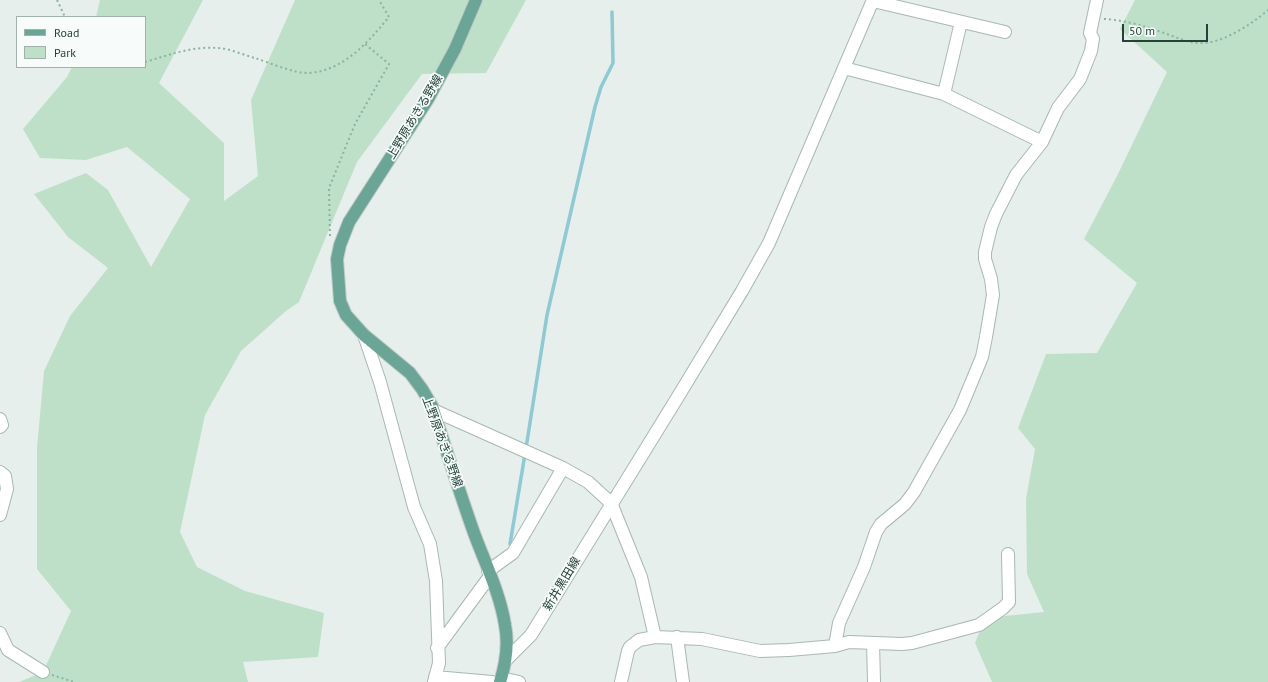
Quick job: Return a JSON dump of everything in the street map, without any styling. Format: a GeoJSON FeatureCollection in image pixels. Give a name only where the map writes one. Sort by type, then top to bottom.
{"type":"FeatureCollection","features":[{"type":"Feature","properties":{"kind":"main road","name":"上野原あきる野線"},"geometry":{"type":"LineString","coordinates":[[476,0],[455,49],[428,99],[349,222],[340,245],[337,259],[340,301],[346,315],[364,335],[410,372],[422,389],[433,410],[474,534],[489,573],[505,625],[506,660],[498,681]]}},
{"type":"Feature","properties":{"kind":"street"},"geometry":{"type":"LineString","coordinates":[[835,646],[840,623],[864,566],[876,532],[881,524],[905,504],[914,492],[960,410],[975,375],[982,357],[992,295],[991,279],[985,259],[985,252],[991,228],[996,214],[1016,175],[1042,142],[1058,108],[1080,79],[1091,51],[1092,39],[1090,33],[1097,0]]}},
{"type":"Feature","properties":{"kind":"street"},"geometry":{"type":"LineString","coordinates":[[1005,32],[873,1],[844,68],[944,94],[1042,142]]}},
{"type":"Feature","properties":{"kind":"street"},"geometry":{"type":"LineString","coordinates":[[944,94],[961,22]]}},
{"type":"Feature","properties":{"kind":"street","name":"新井黒田線"},"geometry":{"type":"LineString","coordinates":[[506,660],[531,635],[742,291],[769,243],[844,68]]}},
{"type":"Feature","properties":{"kind":"street"},"geometry":{"type":"LineString","coordinates":[[364,335],[380,382],[414,507],[430,544],[436,581],[437,648],[439,662],[434,680],[519,682]]}},
{"type":"Feature","properties":{"kind":"street"},"geometry":{"type":"LineString","coordinates":[[433,410],[563,468],[588,482],[611,503],[641,577],[655,637]]}},
{"type":"Feature","properties":{"kind":"street"},"geometry":{"type":"LineString","coordinates":[[0,419],[2,425],[0,428]]}},
{"type":"Feature","properties":{"kind":"street"},"geometry":{"type":"LineString","coordinates":[[437,648],[489,573],[513,553],[563,468]]}},
{"type":"Feature","properties":{"kind":"street"},"geometry":{"type":"LineString","coordinates":[[0,472],[5,476],[7,488],[0,515]]}},
{"type":"Feature","properties":{"kind":"street"},"geometry":{"type":"LineString","coordinates":[[621,682],[630,647],[639,640],[655,637],[702,639],[760,651],[789,650],[835,646],[849,642],[912,643],[979,625],[1009,602],[1008,554]]}},
{"type":"Feature","properties":{"kind":"street"},"geometry":{"type":"LineString","coordinates":[[0,634],[8,650],[43,672]]}},
{"type":"Feature","properties":{"kind":"street"},"geometry":{"type":"LineString","coordinates":[[677,637],[683,682]]}},
{"type":"Feature","properties":{"kind":"street"},"geometry":{"type":"LineString","coordinates":[[873,643],[874,682]]}},
{"type":"Feature","properties":{"kind":"path"},"geometry":{"type":"LineString","coordinates":[[57,0],[65,16]]}},
{"type":"Feature","properties":{"kind":"path"},"geometry":{"type":"LineString","coordinates":[[146,62],[195,48],[218,48],[292,70],[308,73],[326,69],[342,62],[365,44],[389,17],[380,0]]}},
{"type":"Feature","properties":{"kind":"path"},"geometry":{"type":"LineString","coordinates":[[1093,18],[1136,24],[1163,32],[1185,42],[1201,44],[1219,41],[1257,20],[1268,10]]}},
{"type":"Feature","properties":{"kind":"path"},"geometry":{"type":"LineString","coordinates":[[330,239],[329,188],[355,124],[389,64],[365,44]]}},
{"type":"Feature","properties":{"kind":"path"},"geometry":{"type":"LineString","coordinates":[[43,672],[74,682]]}},
{"type":"Feature","properties":{"kind":"green space"},"geometry":{"type":"Polygon","coordinates":[[[100,0],[203,0],[159,83],[224,143],[224,201],[258,176],[251,100],[295,0],[526,0],[486,73],[422,74],[357,162],[299,302],[286,311],[241,351],[205,415],[180,532],[197,567],[245,591],[324,613],[318,657],[243,662],[248,682],[19,682],[43,672],[71,611],[37,569],[37,448],[44,371],[70,316],[108,268],[68,237],[34,194],[86,173],[108,190],[151,267],[190,199],[127,147],[86,160],[40,158],[23,129],[67,77],[72,68],[146,68],[146,16],[96,16],[100,0]]]}},
{"type":"Feature","properties":{"kind":"green space"},"geometry":{"type":"Polygon","coordinates":[[[1135,0],[1268,0],[1268,682],[992,682],[975,643],[985,618],[1044,612],[1027,574],[1026,499],[1035,449],[1018,428],[1046,354],[1097,353],[1137,283],[1084,239],[1117,176],[1167,72],[1120,29],[1135,0]]]}},
{"type":"Feature","properties":{"kind":"waterway"},"geometry":{"type":"LineString","coordinates":[[526,448],[547,315],[595,107],[601,87],[613,63],[612,12]]}},
{"type":"Feature","properties":{"kind":"waterway"},"geometry":{"type":"LineString","coordinates":[[510,544],[525,454]]}}]}
